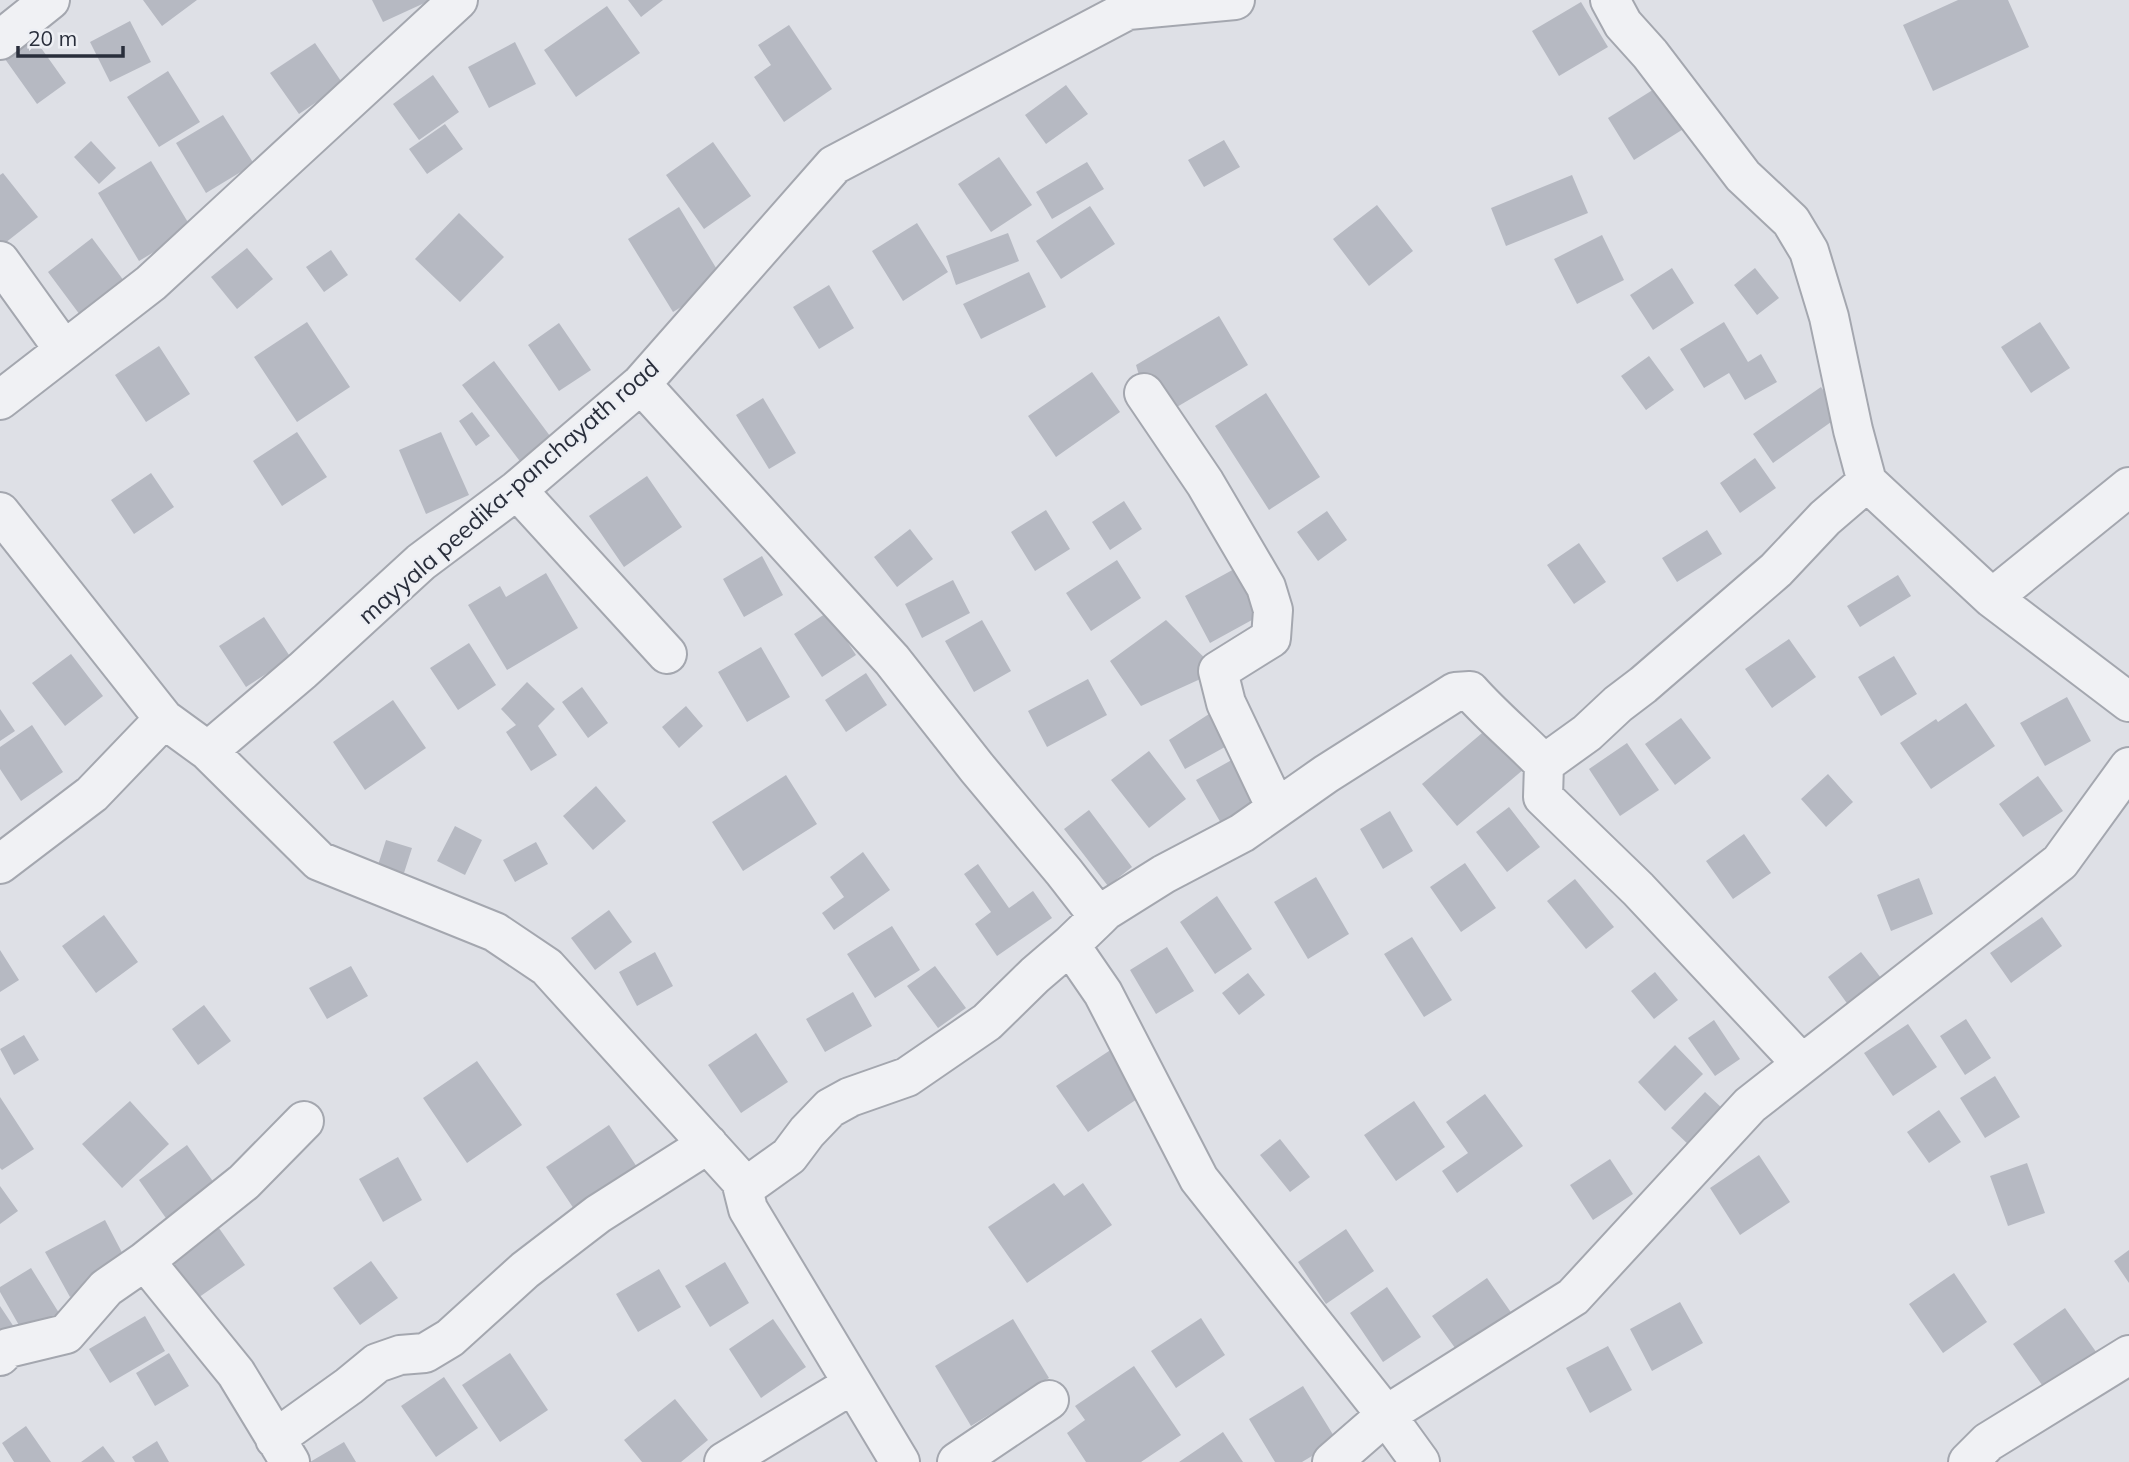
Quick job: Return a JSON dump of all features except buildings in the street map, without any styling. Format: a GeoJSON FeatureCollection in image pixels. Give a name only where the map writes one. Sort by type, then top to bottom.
{"type":"FeatureCollection","features":[{"type":"Feature","properties":{"kind":"street"},"geometry":{"type":"LineString","coordinates":[[0,40],[50,0]]}},
{"type":"Feature","properties":{"kind":"street"},"geometry":{"type":"LineString","coordinates":[[0,400],[151,283],[458,0]]}},
{"type":"Feature","properties":{"kind":"street","name":"mayyala peedika-panchayath road"},"geometry":{"type":"LineString","coordinates":[[208,751],[302,671],[421,562],[517,490],[641,384],[834,165],[1128,10],[1235,0]]}},
{"type":"Feature","properties":{"kind":"street"},"geometry":{"type":"LineString","coordinates":[[1610,0],[1623,24],[1650,54],[1743,176],[1791,221],[1810,251],[1829,317],[1867,482],[1992,598],[2129,702]]}},
{"type":"Feature","properties":{"kind":"street"},"geometry":{"type":"LineString","coordinates":[[0,261],[64,350]]}},
{"type":"Feature","properties":{"kind":"street"},"geometry":{"type":"LineString","coordinates":[[641,384],[892,660],[1099,917]]}},
{"type":"Feature","properties":{"kind":"street"},"geometry":{"type":"LineString","coordinates":[[1144,393],[1205,483],[1266,587],[1273,610],[1271,638],[1218,671],[1226,703],[1276,808]]}},
{"type":"Feature","properties":{"kind":"street"},"geometry":{"type":"LineString","coordinates":[[1544,764],[1587,733],[1776,570],[1825,519],[1867,482]]}},
{"type":"Feature","properties":{"kind":"street"},"geometry":{"type":"LineString","coordinates":[[1992,598],[2129,486]]}},
{"type":"Feature","properties":{"kind":"street"},"geometry":{"type":"LineString","coordinates":[[517,490],[667,654]]}},
{"type":"Feature","properties":{"kind":"street"},"geometry":{"type":"LineString","coordinates":[[0,512],[163,719],[208,751],[319,861],[495,932],[547,967],[741,1181],[748,1209],[899,1461]]}},
{"type":"Feature","properties":{"kind":"street"},"geometry":{"type":"LineString","coordinates":[[743,1189],[789,1156],[830,1108],[850,1097],[907,1077],[987,1022],[1035,975],[1115,905],[1164,874],[1242,833],[1408,720],[1455,692],[1470,691],[1487,711],[1544,764],[1543,797],[1638,889],[1802,1064]]}},
{"type":"Feature","properties":{"kind":"street"},"geometry":{"type":"LineString","coordinates":[[0,864],[92,794],[163,719]]}},
{"type":"Feature","properties":{"kind":"street"},"geometry":{"type":"LineString","coordinates":[[1332,1462],[1385,1415],[1573,1297],[1750,1105],[2060,862],[2129,768]]}},
{"type":"Feature","properties":{"kind":"street"},"geometry":{"type":"LineString","coordinates":[[1070,945],[1104,993],[1199,1179],[1420,1462]]}},
{"type":"Feature","properties":{"kind":"street"},"geometry":{"type":"LineString","coordinates":[[0,1356],[8,1348],[66,1334],[106,1288],[145,1261],[244,1182],[304,1121]]}},
{"type":"Feature","properties":{"kind":"street"},"geometry":{"type":"LineString","coordinates":[[145,1261],[236,1373],[283,1450],[349,1386],[377,1363],[400,1355],[425,1353],[450,1338],[525,1270],[598,1214],[708,1144]]}},
{"type":"Feature","properties":{"kind":"street"},"geometry":{"type":"LineString","coordinates":[[1968,1462],[1989,1442],[2129,1355]]}},
{"type":"Feature","properties":{"kind":"street"},"geometry":{"type":"LineString","coordinates":[[724,1462],[853,1384]]}},
{"type":"Feature","properties":{"kind":"street"},"geometry":{"type":"LineString","coordinates":[[957,1462],[1049,1400]]}}]}
